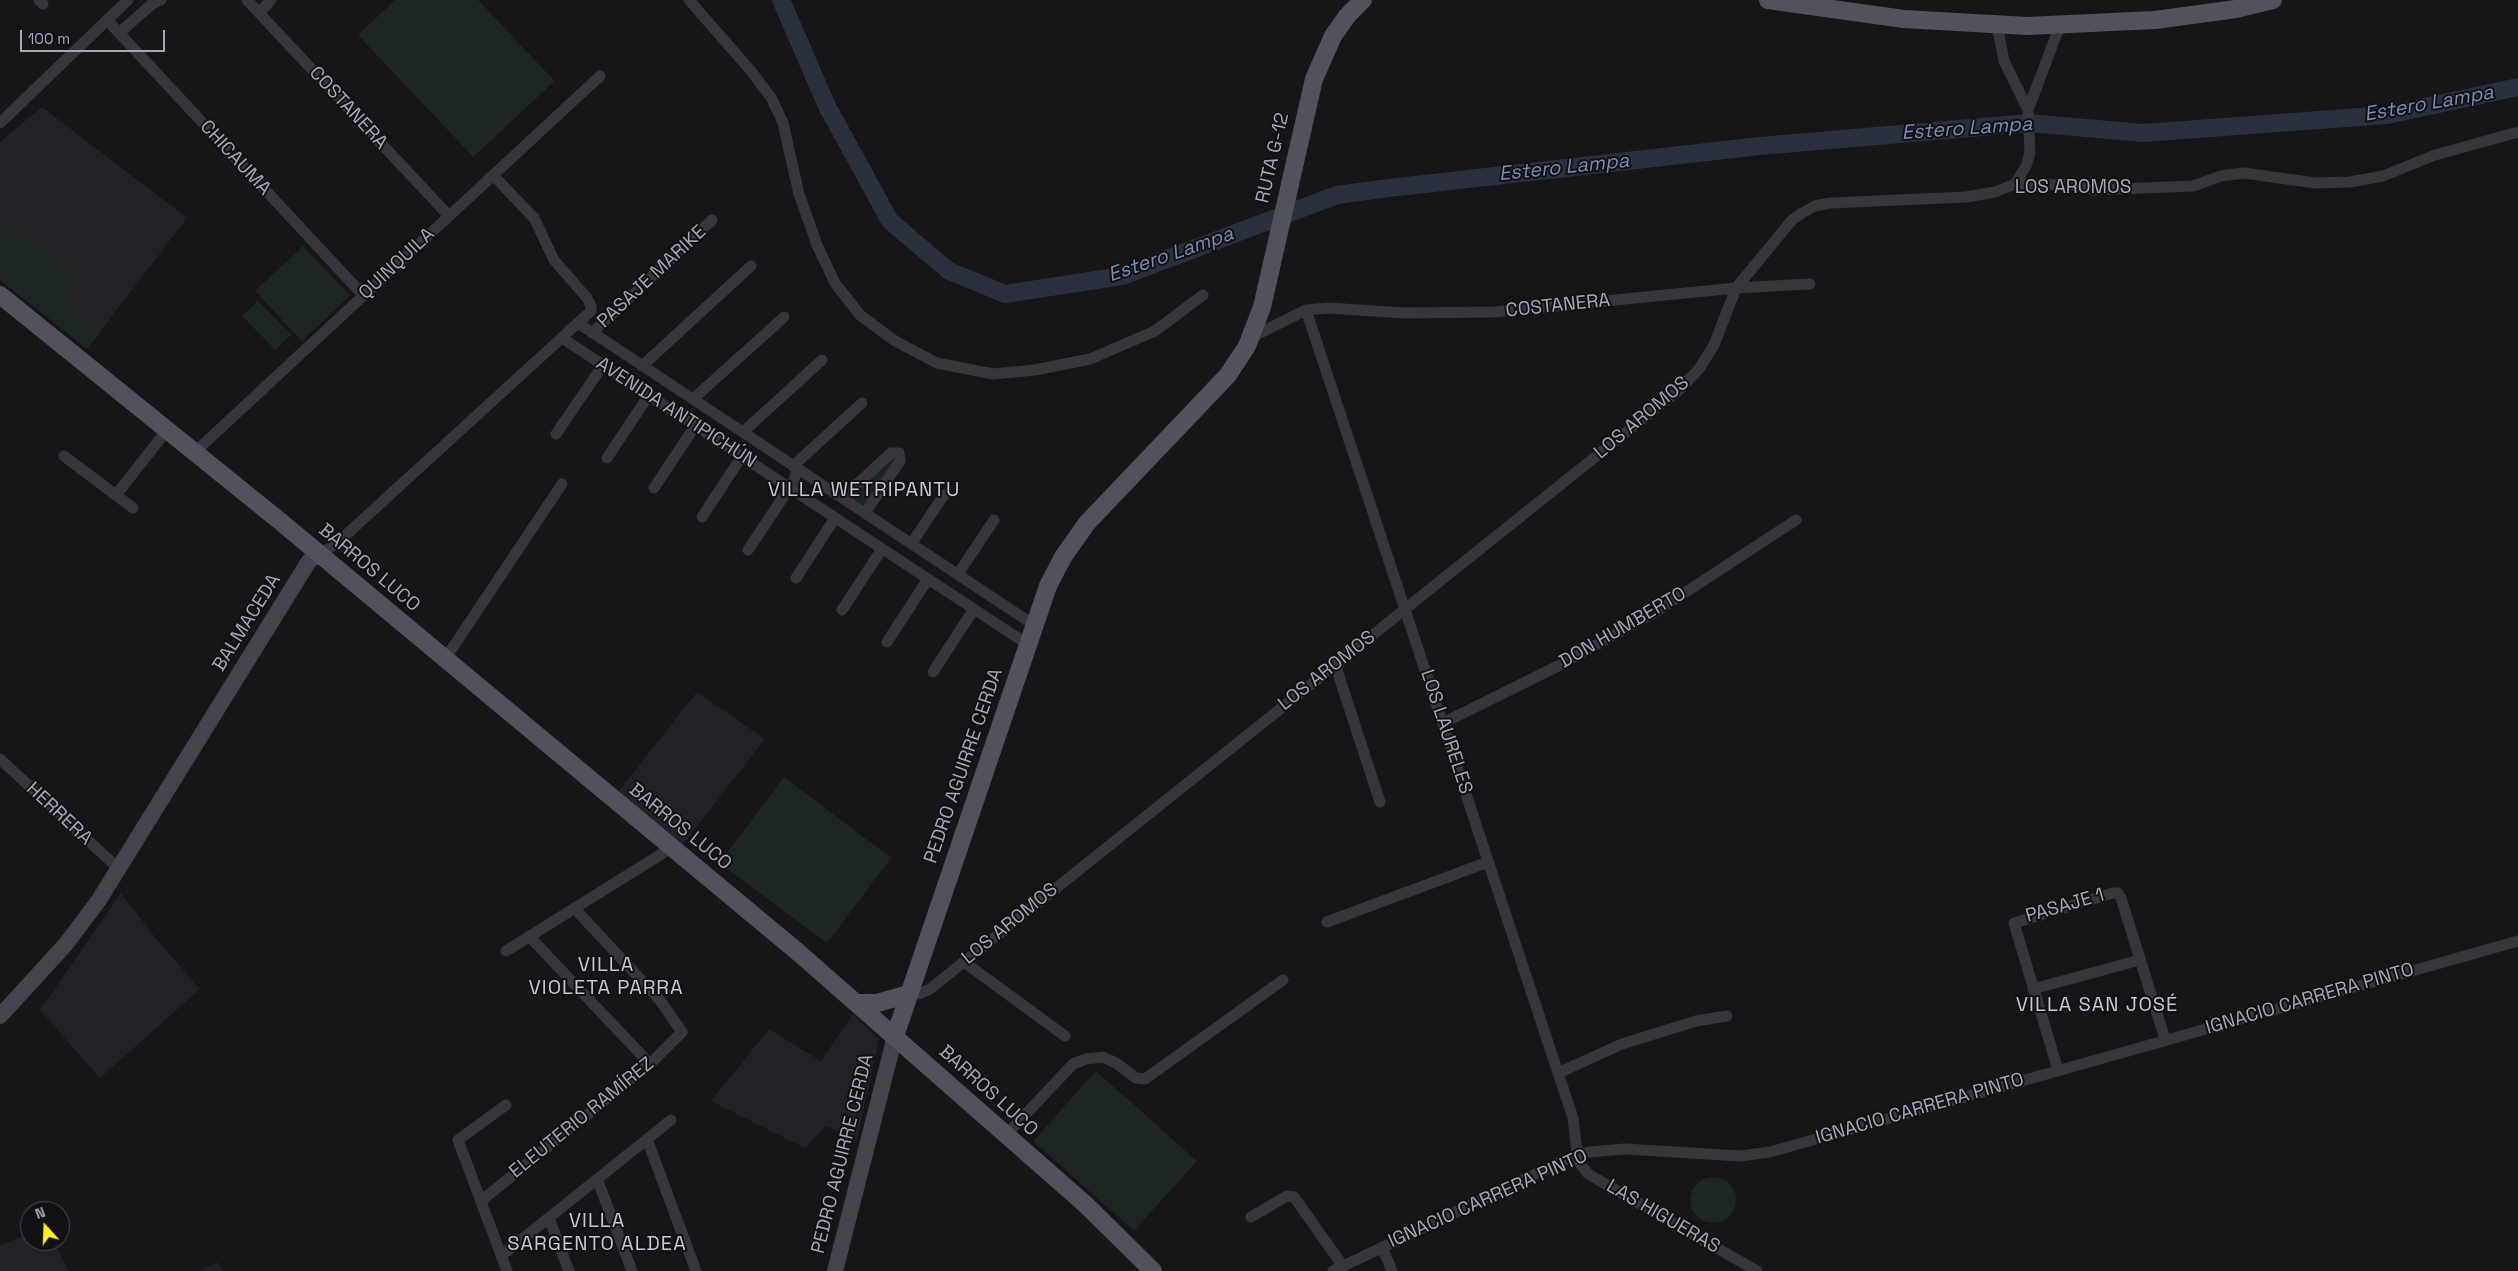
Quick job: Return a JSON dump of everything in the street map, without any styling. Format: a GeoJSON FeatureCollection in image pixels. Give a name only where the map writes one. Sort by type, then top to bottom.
{"type":"FeatureCollection","features":[{"type":"Feature","properties":{"kind":"main road","name":"RUTA G-12"},"geometry":{"type":"LineString","coordinates":[[1252,337],[1262,307],[1301,129],[1314,79],[1326,48],[1340,26],[1363,0]]}},
{"type":"Feature","properties":{"kind":"main road"},"geometry":{"type":"LineString","coordinates":[[1768,0],[1904,19],[1996,25],[2060,25],[2191,16],[2273,0]]}},
{"type":"Feature","properties":{"kind":"main road","name":"BARROS LUCO"},"geometry":{"type":"LineString","coordinates":[[0,294],[319,554],[895,1036],[1103,1221],[1153,1271]]}},
{"type":"Feature","properties":{"kind":"main road","name":"PEDRO AGUIRRE CERDA"},"geometry":{"type":"LineString","coordinates":[[895,1036],[1027,644],[1052,577],[1077,535],[1228,374],[1252,337]]}},
{"type":"Feature","properties":{"kind":"main road"},"geometry":{"type":"LineString","coordinates":[[856,1003],[877,1003],[909,994]]}},
{"type":"Feature","properties":{"kind":"street"},"geometry":{"type":"LineString","coordinates":[[0,123],[128,0]]}},
{"type":"Feature","properties":{"kind":"street"},"geometry":{"type":"LineString","coordinates":[[119,33],[152,4],[161,0]]}},
{"type":"Feature","properties":{"kind":"street","name":"COSTANERA"},"geometry":{"type":"LineString","coordinates":[[246,0],[448,216]]}},
{"type":"Feature","properties":{"kind":"street"},"geometry":{"type":"LineString","coordinates":[[259,13],[271,0]]}},
{"type":"Feature","properties":{"kind":"street"},"geometry":{"type":"LineString","coordinates":[[689,0],[751,70],[772,99],[783,124],[799,194],[817,245],[835,282],[860,315],[895,341],[937,363],[993,374],[1035,370],[1090,358],[1155,331],[1204,295]]}},
{"type":"Feature","properties":{"kind":"street","name":"CHICAUMA"},"geometry":{"type":"LineString","coordinates":[[107,20],[363,295]]}},
{"type":"Feature","properties":{"kind":"street"},"geometry":{"type":"LineString","coordinates":[[1996,25],[2004,61],[2028,110]]}},
{"type":"Feature","properties":{"kind":"street"},"geometry":{"type":"LineString","coordinates":[[2015,184],[2026,166],[2030,153],[2028,110],[2060,25]]}},
{"type":"Feature","properties":{"kind":"street","name":"QUINQUILA"},"geometry":{"type":"LineString","coordinates":[[195,452],[600,76]]}},
{"type":"Feature","properties":{"kind":"street","name":"LOS AROMOS"},"geometry":{"type":"LineString","coordinates":[[909,994],[927,991],[964,962],[1679,390],[1699,369],[1714,345],[1736,288],[1792,220],[1815,206],[1830,203],[1966,197],[1995,192],[2015,184],[2074,185],[2093,190],[2193,186],[2221,176],[2244,173],[2315,183],[2350,182],[2383,176],[2434,155],[2518,132]]}},
{"type":"Feature","properties":{"kind":"street","name":"BALMACEDA"},"geometry":{"type":"LineString","coordinates":[[0,1016],[76,931],[118,869],[309,561],[336,544],[578,324],[592,308],[587,298],[554,260],[534,218],[493,175]]}},
{"type":"Feature","properties":{"kind":"street","name":"PASAJE MARIKE"},"geometry":{"type":"LineString","coordinates":[[596,336],[712,220]]}},
{"type":"Feature","properties":{"kind":"street"},"geometry":{"type":"LineString","coordinates":[[642,366],[751,266]]}},
{"type":"Feature","properties":{"kind":"street","name":"COSTANERA"},"geometry":{"type":"LineString","coordinates":[[1306,310],[1328,308],[1404,313],[1494,312],[1736,288],[1810,284]]}},
{"type":"Feature","properties":{"kind":"street"},"geometry":{"type":"LineString","coordinates":[[1252,337],[1306,310]]}},
{"type":"Feature","properties":{"kind":"street","name":"LOS LAURELES"},"geometry":{"type":"LineString","coordinates":[[1306,310],[1443,723],[1484,863],[1558,1073],[1575,1128],[1576,1156]]}},
{"type":"Feature","properties":{"kind":"street"},"geometry":{"type":"LineString","coordinates":[[693,399],[784,317]]}},
{"type":"Feature","properties":{"kind":"street","name":"AVENIDA ANTIPICHÚN"},"geometry":{"type":"LineString","coordinates":[[578,324],[1034,625]]}},
{"type":"Feature","properties":{"kind":"street","name":"AVENIDA ANTIPICHÚN"},"geometry":{"type":"LineString","coordinates":[[589,355],[596,336]]}},
{"type":"Feature","properties":{"kind":"street","name":"AVENIDA ANTIPICHÚN"},"geometry":{"type":"LineString","coordinates":[[562,338],[1027,644]]}},
{"type":"Feature","properties":{"kind":"street"},"geometry":{"type":"LineString","coordinates":[[743,432],[822,360]]}},
{"type":"Feature","properties":{"kind":"street"},"geometry":{"type":"LineString","coordinates":[[556,434],[603,365]]}},
{"type":"Feature","properties":{"kind":"street"},"geometry":{"type":"LineString","coordinates":[[607,458],[649,395]]}},
{"type":"Feature","properties":{"kind":"street"},"geometry":{"type":"LineString","coordinates":[[748,550],[788,487],[796,478],[795,467],[862,403]]}},
{"type":"Feature","properties":{"kind":"street"},"geometry":{"type":"LineString","coordinates":[[654,488],[695,426]]}},
{"type":"Feature","properties":{"kind":"street"},"geometry":{"type":"LineString","coordinates":[[116,495],[167,430]]}},
{"type":"Feature","properties":{"kind":"street"},"geometry":{"type":"LineString","coordinates":[[842,498],[891,453],[898,453],[900,461],[865,513]]}},
{"type":"Feature","properties":{"kind":"street"},"geometry":{"type":"LineString","coordinates":[[64,456],[133,508]]}},
{"type":"Feature","properties":{"kind":"street"},"geometry":{"type":"LineString","coordinates":[[702,517],[742,456]]}},
{"type":"Feature","properties":{"kind":"street"},"geometry":{"type":"LineString","coordinates":[[800,494],[802,484],[811,478]]}},
{"type":"Feature","properties":{"kind":"street"},"geometry":{"type":"LineString","coordinates":[[445,659],[562,484]]}},
{"type":"Feature","properties":{"kind":"street"},"geometry":{"type":"LineString","coordinates":[[911,544],[944,495]]}},
{"type":"Feature","properties":{"kind":"street"},"geometry":{"type":"LineString","coordinates":[[796,578],[835,518]]}},
{"type":"Feature","properties":{"kind":"street"},"geometry":{"type":"LineString","coordinates":[[958,574],[994,520]]}},
{"type":"Feature","properties":{"kind":"street","name":"DON HUMBERTO"},"geometry":{"type":"LineString","coordinates":[[1443,723],[1562,664],[1657,611],[1796,520]]}},
{"type":"Feature","properties":{"kind":"street"},"geometry":{"type":"LineString","coordinates":[[842,610],[882,549]]}},
{"type":"Feature","properties":{"kind":"street"},"geometry":{"type":"LineString","coordinates":[[887,642],[928,579]]}},
{"type":"Feature","properties":{"kind":"street"},"geometry":{"type":"LineString","coordinates":[[933,672],[978,612],[994,598]]}},
{"type":"Feature","properties":{"kind":"street"},"geometry":{"type":"LineString","coordinates":[[1335,664],[1380,802]]}},
{"type":"Feature","properties":{"kind":"street","name":"HERRERA"},"geometry":{"type":"LineString","coordinates":[[0,759],[118,869]]}},
{"type":"Feature","properties":{"kind":"street"},"geometry":{"type":"LineString","coordinates":[[506,951],[671,848]]}},
{"type":"Feature","properties":{"kind":"street"},"geometry":{"type":"LineString","coordinates":[[1327,922],[1484,863]]}},
{"type":"Feature","properties":{"kind":"street","name":"PASAJE 1"},"geometry":{"type":"LineString","coordinates":[[2033,990],[2014,922],[2103,895],[2118,893],[2140,960]]}},
{"type":"Feature","properties":{"kind":"street","name":"ELEUTERIO RAMÍREZ"},"geometry":{"type":"LineString","coordinates":[[481,1201],[650,1064],[682,1032],[659,999],[574,908]]}},
{"type":"Feature","properties":{"kind":"street"},"geometry":{"type":"LineString","coordinates":[[529,936],[650,1064]]}},
{"type":"Feature","properties":{"kind":"street","name":"IGNACIO CARRERA PINTO"},"geometry":{"type":"LineString","coordinates":[[1338,1269],[1576,1156],[1615,1149],[1729,1156],[1760,1154],[2518,941]]}},
{"type":"Feature","properties":{"kind":"street"},"geometry":{"type":"LineString","coordinates":[[2058,1070],[2033,990],[2140,960],[2165,1039]]}},
{"type":"Feature","properties":{"kind":"street"},"geometry":{"type":"LineString","coordinates":[[964,962],[1065,1036]]}},
{"type":"Feature","properties":{"kind":"street"},"geometry":{"type":"LineString","coordinates":[[1006,1135],[1073,1064],[1086,1058],[1107,1058],[1136,1078],[1145,1079],[1283,980]]}},
{"type":"Feature","properties":{"kind":"street"},"geometry":{"type":"LineString","coordinates":[[1558,1073],[1622,1044],[1696,1021],[1727,1016]]}},
{"type":"Feature","properties":{"kind":"street","name":"PEDRO AGUIRRE CERDA"},"geometry":{"type":"LineString","coordinates":[[835,1271],[895,1036]]}},
{"type":"Feature","properties":{"kind":"street"},"geometry":{"type":"LineString","coordinates":[[506,1105],[458,1140],[507,1271]]}},
{"type":"Feature","properties":{"kind":"street"},"geometry":{"type":"LineString","coordinates":[[501,1256],[670,1120]]}},
{"type":"Feature","properties":{"kind":"street"},"geometry":{"type":"LineString","coordinates":[[647,1139],[696,1271]]}},
{"type":"Feature","properties":{"kind":"street","name":"LAS HIGUERAS"},"geometry":{"type":"LineString","coordinates":[[1576,1156],[1588,1174],[1757,1271]]}},
{"type":"Feature","properties":{"kind":"street"},"geometry":{"type":"LineString","coordinates":[[597,1179],[632,1271]]}},
{"type":"Feature","properties":{"kind":"street"},"geometry":{"type":"LineString","coordinates":[[1251,1217],[1287,1196],[1294,1197],[1338,1269]]}},
{"type":"Feature","properties":{"kind":"street"},"geometry":{"type":"LineString","coordinates":[[549,1218],[569,1271]]}},
{"type":"Feature","properties":{"kind":"street"},"geometry":{"type":"LineString","coordinates":[[1382,1247],[1392,1271]]}},
{"type":"Feature","properties":{"kind":"shaded area"},"geometry":{"type":"Polygon","coordinates":[[[395,0],[478,0],[555,81],[473,157],[358,35],[395,0]]]}},
{"type":"Feature","properties":{"kind":"shaded area"},"geometry":{"type":"Polygon","coordinates":[[[42,107],[187,218],[87,349],[0,279],[0,142],[42,107]]]}},
{"type":"Feature","properties":{"kind":"shaded area"},"geometry":{"type":"Polygon","coordinates":[[[0,219],[79,275],[63,301],[102,331],[87,349],[0,280],[0,219]]]}},
{"type":"Feature","properties":{"kind":"shaded area"},"geometry":{"type":"Polygon","coordinates":[[[303,246],[350,296],[302,341],[255,291],[303,246]]]}},
{"type":"Feature","properties":{"kind":"shaded area"},"geometry":{"type":"Polygon","coordinates":[[[258,301],[291,335],[275,350],[242,316],[258,301]]]}},
{"type":"Feature","properties":{"kind":"shaded area"},"geometry":{"type":"Polygon","coordinates":[[[891,458],[897,460],[865,506],[849,496],[891,458]]]}},
{"type":"Feature","properties":{"kind":"shaded area"},"geometry":{"type":"Polygon","coordinates":[[[697,692],[765,739],[681,847],[617,793],[697,692]]]}},
{"type":"Feature","properties":{"kind":"shaded area"},"geometry":{"type":"Polygon","coordinates":[[[784,777],[891,858],[827,943],[719,863],[784,777]]]}},
{"type":"Feature","properties":{"kind":"shaded area"},"geometry":{"type":"Polygon","coordinates":[[[121,893],[158,941],[200,989],[100,1078],[40,1010],[121,893]]]}},
{"type":"Feature","properties":{"kind":"shaded area"},"geometry":{"type":"Polygon","coordinates":[[[853,1014],[879,1039],[857,1140],[826,1126],[805,1148],[711,1101],[769,1029],[821,1061],[853,1014]]]}},
{"type":"Feature","properties":{"kind":"shaded area"},"geometry":{"type":"Polygon","coordinates":[[[1096,1071],[1197,1161],[1134,1231],[1033,1141],[1096,1071]]]}},
{"type":"Feature","properties":{"kind":"shaded area"},"geometry":{"type":"Polygon","coordinates":[[[1708,1177],[1718,1177],[1732,1187],[1736,1200],[1732,1213],[1726,1219],[1718,1223],[1708,1223],[1694,1213],[1690,1205],[1690,1195],[1700,1181],[1708,1177]]]}},
{"type":"Feature","properties":{"kind":"shaded area"},"geometry":{"type":"Polygon","coordinates":[[[20,1237],[20,1251],[58,1251],[69,1271],[0,1271],[0,1245],[20,1237]]]}},
{"type":"Feature","properties":{"kind":"shaded area"},"geometry":{"type":"Polygon","coordinates":[[[217,1262],[223,1271],[199,1271],[217,1262]]]}},
{"type":"Feature","properties":{"kind":"waterway","name":"Estero Lampa"},"geometry":{"type":"LineString","coordinates":[[781,0],[827,106],[890,221],[949,271],[1005,294],[1122,276],[1337,195],[1760,146],[2029,123],[2143,133],[2387,115],[2518,87]]}},
{"type":"Feature","properties":{"kind":"district","name":"VILLA WETRIPANTU"},"geometry":{"type":"Point","coordinates":[864,491]}},
{"type":"Feature","properties":{"kind":"district","name":"VILLA VIOLETA PARRA"},"geometry":{"type":"Point","coordinates":[606,978]}},
{"type":"Feature","properties":{"kind":"district","name":"VILLA SAN JOSÉ"},"geometry":{"type":"Point","coordinates":[2097,1006]}},
{"type":"Feature","properties":{"kind":"district","name":"VILLA SARGENTO ALDEA"},"geometry":{"type":"Point","coordinates":[597,1234]}}]}
